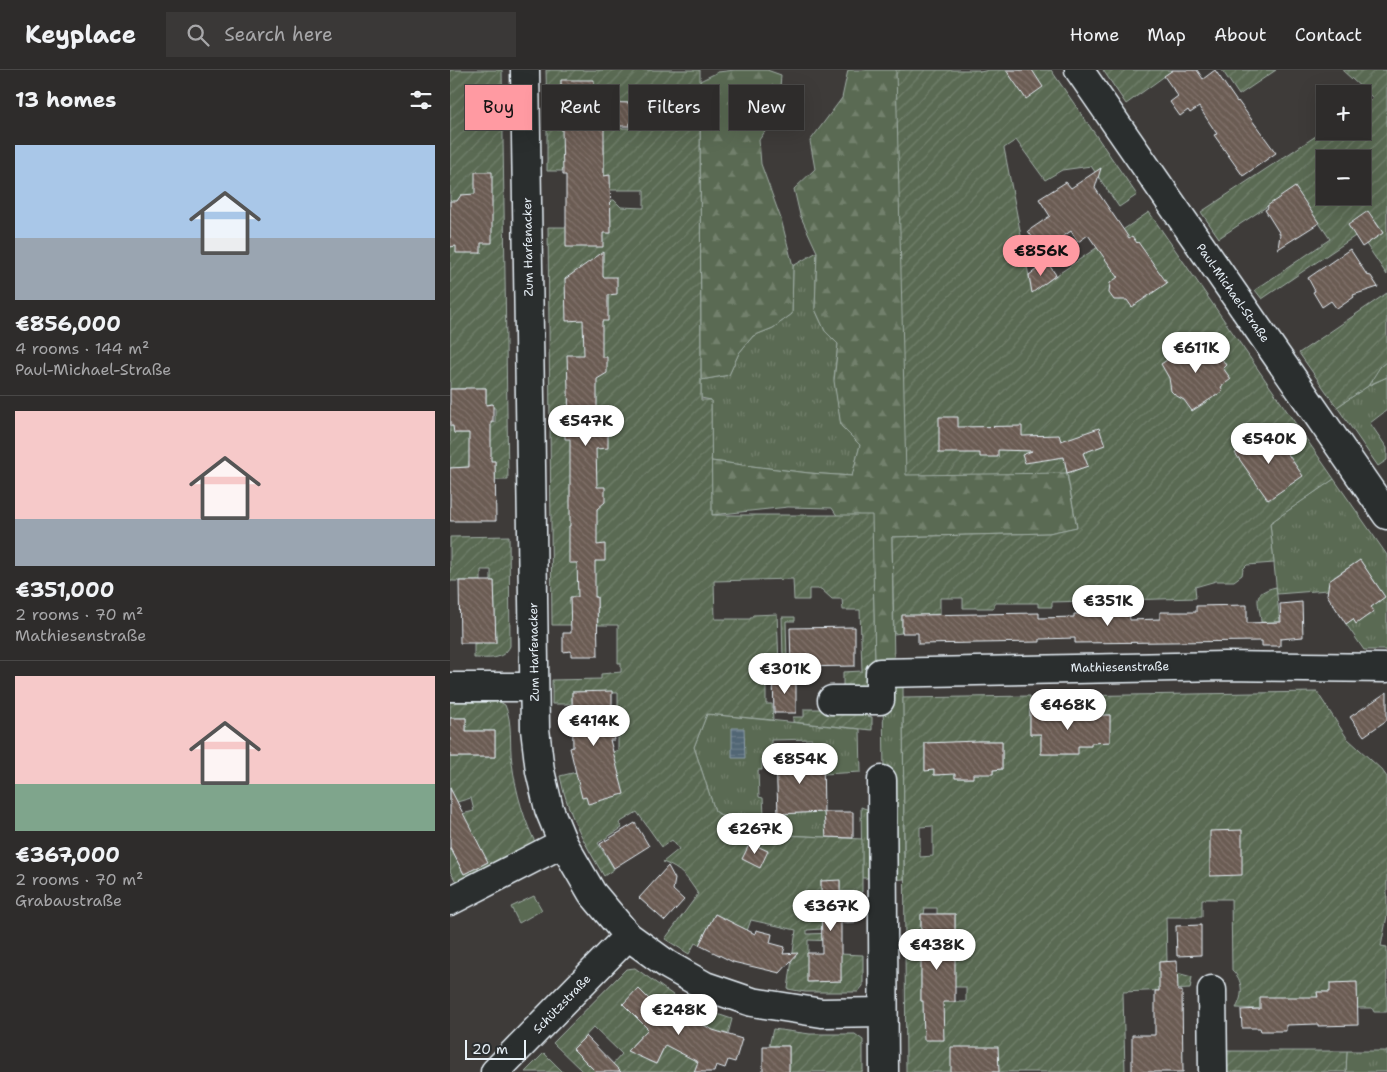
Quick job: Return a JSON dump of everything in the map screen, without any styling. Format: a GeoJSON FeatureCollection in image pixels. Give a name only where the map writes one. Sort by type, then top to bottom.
{"type":"FeatureCollection","features":[{"type":"Feature","properties":{"kind":"street","name":"Zum Harfenacker"},"geometry":{"type":"LineString","coordinates":[[526,70],[535,729],[540,771],[550,809],[563,843],[592,893],[628,936],[668,965],[705,986],[752,1002],[822,1013],[883,1012]]}},
{"type":"Feature","properties":{"kind":"street","name":"Paul-Michael-Straße"},"geometry":{"type":"LineString","coordinates":[[1079,70],[1387,515]]}},
{"type":"Feature","properties":{"kind":"street","name":"Mathiesenstraße"},"geometry":{"type":"LineString","coordinates":[[832,700],[880,700],[880,673],[1224,666],[1387,668]]}},
{"type":"Feature","properties":{"kind":"street"},"geometry":{"type":"LineString","coordinates":[[450,687],[534,686]]}},
{"type":"Feature","properties":{"kind":"street"},"geometry":{"type":"LineString","coordinates":[[882,780],[884,1072]]}},
{"type":"Feature","properties":{"kind":"street"},"geometry":{"type":"LineString","coordinates":[[450,901],[563,843]]}},
{"type":"Feature","properties":{"kind":"street","name":"Schützstraße"},"geometry":{"type":"LineString","coordinates":[[495,1072],[628,936]]}},
{"type":"Feature","properties":{"kind":"street"},"geometry":{"type":"LineString","coordinates":[[1212,990],[1213,1072]]}},
{"type":"Feature","properties":{"kind":"green space"},"geometry":{"type":"Polygon","coordinates":[[[450,70],[502,70],[502,85],[465,85],[465,130],[503,130],[508,480],[495,480],[495,461],[469,461],[469,467],[450,468],[450,426],[453,426],[454,433],[473,433],[491,422],[495,422],[495,408],[493,408],[492,404],[486,405],[486,388],[450,389],[450,70]]]}},
{"type":"Feature","properties":{"kind":"green space"},"geometry":{"type":"Polygon","coordinates":[[[546,70],[700,70],[700,85],[629,85],[629,103],[619,103],[619,85],[568,85],[561,80],[561,85],[546,85],[546,70]]]}},
{"type":"Feature","properties":{"kind":"green space"},"geometry":{"type":"Polygon","coordinates":[[[767,70],[781,75],[780,85],[729,85],[729,130],[766,130],[759,140],[761,164],[781,219],[793,266],[792,314],[773,328],[753,336],[739,353],[729,375],[701,380],[700,130],[719,130],[719,85],[700,85],[700,81],[718,72],[767,70]]]}},
{"type":"Feature","properties":{"kind":"green space"},"geometry":{"type":"Polygon","coordinates":[[[848,70],[905,70],[1038,326],[1077,527],[1049,533],[892,537],[894,667],[875,667],[873,570],[832,508],[788,507],[712,515],[711,461],[809,473],[852,476],[860,445],[841,426],[834,381],[838,344],[825,331],[815,309],[817,252],[800,215],[794,189],[815,169],[810,141],[842,98],[848,70]]]}},
{"type":"Feature","properties":{"kind":"green space"},"geometry":{"type":"Polygon","coordinates":[[[896,70],[979,70],[980,72],[989,70],[1051,70],[1137,195],[1119,207],[1091,166],[1062,170],[1045,180],[1016,140],[1004,148],[1032,292],[1149,212],[1334,479],[1270,523],[1274,563],[1247,565],[1243,569],[1242,575],[1234,581],[1216,581],[1195,587],[1196,598],[1052,602],[1052,607],[1038,607],[1038,603],[994,603],[994,608],[963,608],[963,598],[940,598],[940,614],[902,616],[902,633],[894,634],[892,537],[1049,533],[1077,527],[1067,473],[906,475],[896,70]],[[1104,445],[1062,448],[1067,473],[1088,466],[1083,453],[1104,445]]]}},
{"type":"Feature","properties":{"kind":"green space"},"geometry":{"type":"Polygon","coordinates":[[[1103,70],[1173,70],[1126,104],[1103,70]]]}},
{"type":"Feature","properties":{"kind":"green space"},"geometry":{"type":"Polygon","coordinates":[[[1222,70],[1276,70],[1239,95],[1222,70]]]}},
{"type":"Feature","properties":{"kind":"green space"},"geometry":{"type":"Polygon","coordinates":[[[1342,70],[1387,70],[1387,275],[1366,244],[1383,233],[1376,222],[1262,299],[1255,290],[1330,239],[1295,188],[1219,238],[1201,212],[1316,136],[1316,140],[1371,140],[1371,99],[1373,98],[1371,96],[1371,85],[1359,85],[1342,70]]]}},
{"type":"Feature","properties":{"kind":"green space"},"geometry":{"type":"Polygon","coordinates":[[[619,128],[629,128],[629,130],[700,130],[701,400],[711,400],[712,515],[872,515],[875,667],[868,684],[862,689],[843,692],[843,672],[862,671],[860,610],[843,610],[842,599],[832,599],[821,589],[809,589],[809,600],[794,600],[793,579],[714,581],[715,619],[750,619],[753,615],[777,614],[779,664],[771,667],[771,685],[766,686],[766,704],[772,704],[773,720],[707,714],[694,747],[715,811],[747,833],[862,839],[862,892],[840,892],[840,881],[821,881],[822,929],[807,930],[807,934],[835,933],[835,941],[808,940],[808,982],[841,981],[840,954],[863,955],[863,986],[858,992],[805,992],[788,989],[796,930],[751,920],[747,931],[715,914],[699,945],[695,943],[689,954],[665,939],[698,894],[684,875],[663,862],[679,849],[672,840],[662,847],[637,812],[619,823],[622,828],[598,843],[614,869],[604,876],[572,815],[563,790],[560,776],[593,768],[618,750],[618,693],[572,692],[572,704],[552,704],[552,680],[601,679],[601,674],[621,672],[621,663],[618,663],[618,625],[598,625],[597,597],[571,597],[571,625],[552,625],[548,227],[566,227],[610,233],[604,200],[614,200],[621,207],[644,208],[644,190],[604,190],[604,143],[563,171],[547,171],[547,130],[619,130],[619,128]]]}},
{"type":"Feature","properties":{"kind":"green space"},"geometry":{"type":"Polygon","coordinates":[[[817,252],[815,309],[825,331],[838,344],[834,378],[841,425],[860,445],[852,476],[809,473],[711,461],[711,400],[701,398],[701,380],[729,375],[739,353],[753,336],[773,328],[792,314],[793,266],[817,252]]]}},
{"type":"Feature","properties":{"kind":"green space"},"geometry":{"type":"Polygon","coordinates":[[[1387,293],[1387,361],[1380,367],[1368,386],[1337,407],[1299,353],[1387,293]]]}},
{"type":"Feature","properties":{"kind":"green space"},"geometry":{"type":"Polygon","coordinates":[[[1387,361],[1387,377],[1364,387],[1380,367],[1387,361]]]}},
{"type":"Feature","properties":{"kind":"green space"},"geometry":{"type":"Polygon","coordinates":[[[1387,377],[1387,410],[1370,423],[1387,448],[1387,460],[1378,466],[1337,407],[1368,386],[1387,377]]]}},
{"type":"Feature","properties":{"kind":"green space"},"geometry":{"type":"Polygon","coordinates":[[[1334,479],[1387,555],[1387,650],[1364,650],[1346,624],[1353,619],[1356,623],[1374,612],[1371,607],[1385,597],[1360,560],[1334,577],[1335,579],[1329,583],[1328,590],[1277,594],[1270,523],[1334,479]]]}},
{"type":"Feature","properties":{"kind":"green space"},"geometry":{"type":"Polygon","coordinates":[[[509,536],[510,646],[507,651],[495,658],[474,658],[474,643],[496,642],[494,581],[491,581],[491,570],[481,570],[481,581],[450,581],[450,537],[509,536]]]}},
{"type":"Feature","properties":{"kind":"green space"},"geometry":{"type":"Polygon","coordinates":[[[1276,587],[1280,622],[1261,622],[1258,604],[1259,596],[1262,592],[1276,587]]]}},
{"type":"Feature","properties":{"kind":"green space"},"geometry":{"type":"Polygon","coordinates":[[[782,617],[795,617],[795,621],[786,621],[787,660],[783,661],[782,617]]]}},
{"type":"Feature","properties":{"kind":"green space"},"geometry":{"type":"Polygon","coordinates":[[[903,681],[904,879],[891,880],[884,773],[883,698],[903,681]]]}},
{"type":"Feature","properties":{"kind":"green space"},"geometry":{"type":"Polygon","coordinates":[[[1317,692],[1347,738],[1382,770],[1387,777],[1387,916],[1381,946],[1387,947],[1387,1012],[1374,1012],[1372,1008],[1357,1008],[1330,992],[1317,992],[1318,1011],[1236,1008],[1239,1003],[1241,988],[1236,974],[1232,970],[1231,899],[1202,899],[1202,917],[1166,917],[1167,961],[1159,962],[1159,973],[1177,973],[1192,977],[1190,989],[1123,992],[1125,1072],[906,1072],[903,698],[1030,696],[1030,734],[1041,734],[1041,754],[1077,754],[1078,746],[1091,746],[1091,743],[1109,742],[1110,715],[1091,715],[1091,725],[1064,716],[1065,696],[1317,692]],[[977,741],[993,774],[993,770],[1002,769],[1002,741],[977,741]],[[925,743],[925,770],[934,770],[934,775],[940,775],[949,743],[925,743]],[[954,758],[955,778],[973,778],[954,758]],[[933,826],[920,827],[920,857],[933,856],[933,826]],[[925,908],[924,914],[921,915],[921,942],[955,943],[955,914],[937,914],[937,908],[925,908]],[[921,971],[921,1001],[955,1000],[955,1002],[966,1002],[966,987],[955,987],[948,971],[921,971]]]}},
{"type":"Feature","properties":{"kind":"green space"},"geometry":{"type":"Polygon","coordinates":[[[450,702],[500,702],[505,705],[509,719],[511,756],[521,807],[538,848],[460,889],[450,871],[450,847],[464,874],[488,862],[450,817],[474,811],[471,798],[450,804],[450,757],[495,757],[495,731],[466,731],[466,718],[450,718],[450,702]]]}},
{"type":"Feature","properties":{"kind":"green space"},"geometry":{"type":"Polygon","coordinates":[[[804,709],[863,709],[867,716],[872,717],[872,730],[793,722],[793,717],[804,717],[804,709]]]}},
{"type":"Feature","properties":{"kind":"green space"},"geometry":{"type":"Polygon","coordinates":[[[707,714],[860,729],[861,772],[823,774],[823,757],[813,757],[812,739],[771,740],[771,753],[762,753],[762,770],[758,770],[759,797],[763,798],[764,814],[824,812],[826,837],[748,833],[715,811],[694,747],[707,714]]]}},
{"type":"Feature","properties":{"kind":"green space"},"geometry":{"type":"Polygon","coordinates":[[[861,807],[869,810],[873,878],[862,878],[861,807]]]}},
{"type":"Feature","properties":{"kind":"green space"},"geometry":{"type":"Polygon","coordinates":[[[534,896],[542,910],[519,923],[511,907],[534,896]]]}},
{"type":"Feature","properties":{"kind":"green space"},"geometry":{"type":"Polygon","coordinates":[[[635,968],[673,995],[732,1019],[728,1034],[720,1032],[703,1048],[695,1070],[700,1072],[621,1072],[613,1064],[622,1054],[594,1027],[573,1049],[596,1072],[583,1072],[553,1043],[626,969],[635,968]],[[644,1033],[632,1045],[648,1061],[656,1064],[664,1048],[656,1044],[644,1033]]]}},
{"type":"Feature","properties":{"kind":"green space"},"geometry":{"type":"Polygon","coordinates":[[[773,1029],[810,1034],[855,1034],[863,1040],[863,1072],[789,1072],[789,1046],[769,1046],[773,1029]]]}},
{"type":"Feature","properties":{"kind":"green space"},"geometry":{"type":"Polygon","coordinates":[[[1227,1051],[1347,1051],[1346,1072],[1227,1072],[1227,1051]]]}},
{"type":"Feature","properties":{"kind":"green space"},"geometry":{"type":"Polygon","coordinates":[[[1347,1051],[1387,1051],[1387,1072],[1346,1072],[1347,1051]]]}},
{"type":"Feature","properties":{"kind":"green space"},"geometry":{"type":"Polygon","coordinates":[[[544,1053],[563,1072],[525,1072],[544,1053]]]}},
{"type":"Feature","properties":{"kind":"water"},"geometry":{"type":"Polygon","coordinates":[[[732,728],[744,728],[745,758],[732,758],[732,728]]]}},
{"type":"Feature","properties":{"kind":"building"},"geometry":{"type":"Polygon","coordinates":[[[1006,70],[1032,70],[1043,87],[1026,99],[1006,70]]]}},
{"type":"Feature","properties":{"kind":"building"},"geometry":{"type":"Polygon","coordinates":[[[1173,70],[1197,70],[1203,79],[1215,70],[1276,153],[1243,176],[1214,135],[1217,134],[1199,107],[1190,113],[1188,110],[1180,116],[1170,102],[1178,96],[1164,76],[1173,70]]]}},
{"type":"Feature","properties":{"kind":"building"},"geometry":{"type":"Polygon","coordinates":[[[561,80],[594,80],[594,85],[561,85],[561,80]]]}},
{"type":"Feature","properties":{"kind":"building"},"geometry":{"type":"Polygon","coordinates":[[[619,103],[629,103],[629,126],[619,126],[619,103]]]}},
{"type":"Feature","properties":{"kind":"building"},"geometry":{"type":"Polygon","coordinates":[[[562,130],[604,130],[604,176],[610,175],[611,233],[603,233],[603,247],[566,247],[566,175],[563,175],[562,130]]]}},
{"type":"Feature","properties":{"kind":"building"},"geometry":{"type":"Polygon","coordinates":[[[1101,168],[1095,188],[1129,238],[1132,236],[1138,242],[1167,283],[1132,307],[1127,300],[1114,300],[1109,293],[1110,283],[1118,277],[1088,235],[1078,242],[1071,231],[1042,251],[1028,231],[1050,216],[1039,199],[1066,182],[1071,188],[1101,168]]]}},
{"type":"Feature","properties":{"kind":"building"},"geometry":{"type":"Polygon","coordinates":[[[475,172],[492,172],[492,243],[481,243],[481,253],[456,253],[456,246],[450,247],[450,201],[457,201],[461,195],[475,194],[475,172]]]}},
{"type":"Feature","properties":{"kind":"building"},"geometry":{"type":"Polygon","coordinates":[[[1295,187],[1319,223],[1278,249],[1280,234],[1265,210],[1268,208],[1267,206],[1295,187]]]}},
{"type":"Feature","properties":{"kind":"building"},"geometry":{"type":"Polygon","coordinates":[[[1368,211],[1383,233],[1362,247],[1348,225],[1368,211]]]}},
{"type":"Feature","properties":{"kind":"building"},"geometry":{"type":"Polygon","coordinates":[[[1350,249],[1367,275],[1371,276],[1378,287],[1353,295],[1354,297],[1337,309],[1331,301],[1322,307],[1313,292],[1315,291],[1308,278],[1350,249]]]}},
{"type":"Feature","properties":{"kind":"building"},"geometry":{"type":"Polygon","coordinates":[[[603,252],[603,277],[617,277],[617,294],[608,295],[608,321],[602,321],[602,357],[607,357],[607,373],[597,379],[597,411],[608,412],[608,448],[596,449],[597,487],[605,487],[605,502],[597,509],[597,545],[605,544],[605,561],[595,561],[598,656],[571,656],[571,651],[563,652],[563,633],[571,633],[570,597],[578,597],[577,563],[569,563],[570,439],[565,439],[565,423],[569,423],[567,355],[584,355],[583,320],[566,321],[565,279],[603,252]]]}},
{"type":"Feature","properties":{"kind":"building"},"geometry":{"type":"Polygon","coordinates":[[[1047,262],[1056,275],[1032,293],[1029,275],[1047,262]]]}},
{"type":"Feature","properties":{"kind":"building"},"geometry":{"type":"Polygon","coordinates":[[[1204,340],[1214,352],[1216,350],[1226,365],[1223,368],[1231,379],[1221,387],[1223,391],[1192,411],[1184,400],[1171,391],[1169,378],[1161,364],[1195,341],[1197,345],[1204,340]]]}},
{"type":"Feature","properties":{"kind":"building"},"geometry":{"type":"Polygon","coordinates":[[[486,388],[486,405],[493,404],[491,461],[495,461],[496,521],[450,521],[450,468],[469,467],[469,433],[454,433],[453,426],[450,426],[450,389],[486,388]]]}},
{"type":"Feature","properties":{"kind":"building"},"geometry":{"type":"Polygon","coordinates":[[[939,417],[958,417],[958,427],[1022,426],[1022,436],[1059,435],[1061,441],[1099,428],[1105,445],[1083,453],[1088,466],[1067,473],[1064,457],[1025,463],[1022,455],[1032,451],[998,450],[998,457],[980,457],[980,453],[939,453],[939,417]]]}},
{"type":"Feature","properties":{"kind":"building"},"geometry":{"type":"Polygon","coordinates":[[[1267,432],[1274,434],[1303,476],[1268,500],[1235,453],[1267,432]]]}},
{"type":"Feature","properties":{"kind":"building"},"geometry":{"type":"Polygon","coordinates":[[[1360,560],[1385,597],[1371,607],[1374,611],[1356,624],[1353,619],[1346,624],[1327,595],[1329,581],[1360,560]]]}},
{"type":"Feature","properties":{"kind":"building"},"geometry":{"type":"Polygon","coordinates":[[[459,581],[494,581],[496,643],[460,643],[459,581]]]}},
{"type":"Feature","properties":{"kind":"building"},"geometry":{"type":"Polygon","coordinates":[[[1302,602],[1303,637],[1280,639],[1280,646],[1262,646],[1262,641],[1075,643],[1075,638],[1040,639],[1040,642],[918,644],[918,633],[902,633],[902,615],[1039,613],[1039,618],[1074,617],[1074,614],[1129,613],[1130,620],[1160,619],[1160,612],[1196,612],[1196,606],[1247,605],[1247,623],[1281,622],[1280,604],[1302,602]]]}},
{"type":"Feature","properties":{"kind":"building"},"geometry":{"type":"Polygon","coordinates":[[[855,627],[855,666],[791,667],[790,628],[855,627]]]}},
{"type":"Feature","properties":{"kind":"building"},"geometry":{"type":"Polygon","coordinates":[[[796,676],[796,713],[774,713],[773,677],[796,676]]]}},
{"type":"Feature","properties":{"kind":"building"},"geometry":{"type":"Polygon","coordinates":[[[612,691],[612,707],[607,707],[614,740],[610,740],[624,794],[588,804],[586,797],[582,798],[570,748],[573,747],[572,692],[612,691]]]}},
{"type":"Feature","properties":{"kind":"building"},"geometry":{"type":"Polygon","coordinates":[[[1387,692],[1387,720],[1364,736],[1350,717],[1387,692]]]}},
{"type":"Feature","properties":{"kind":"building"},"geometry":{"type":"Polygon","coordinates":[[[1049,708],[1049,716],[1110,715],[1110,742],[1091,743],[1091,746],[1078,746],[1078,754],[1041,754],[1041,734],[1030,734],[1030,709],[1049,708]]]}},
{"type":"Feature","properties":{"kind":"building"},"geometry":{"type":"Polygon","coordinates":[[[450,718],[466,718],[466,731],[495,731],[495,757],[450,757],[450,718]]]}},
{"type":"Feature","properties":{"kind":"building"},"geometry":{"type":"Polygon","coordinates":[[[1002,741],[1002,769],[993,770],[993,774],[973,774],[973,778],[955,778],[955,774],[934,775],[934,770],[925,771],[925,743],[1002,741]]]}},
{"type":"Feature","properties":{"kind":"building"},"geometry":{"type":"Polygon","coordinates":[[[823,757],[824,812],[778,814],[776,758],[823,757]]]}},
{"type":"Feature","properties":{"kind":"building"},"geometry":{"type":"Polygon","coordinates":[[[450,788],[488,862],[464,874],[450,847],[450,788]]]}},
{"type":"Feature","properties":{"kind":"building"},"geometry":{"type":"Polygon","coordinates":[[[824,812],[853,812],[853,838],[826,837],[824,812]]]}},
{"type":"Feature","properties":{"kind":"building"},"geometry":{"type":"Polygon","coordinates":[[[635,823],[649,846],[614,868],[600,844],[635,823]]]}},
{"type":"Feature","properties":{"kind":"building"},"geometry":{"type":"Polygon","coordinates":[[[1242,830],[1242,875],[1210,876],[1210,831],[1242,830]]]}},
{"type":"Feature","properties":{"kind":"building"},"geometry":{"type":"Polygon","coordinates":[[[750,843],[768,851],[760,868],[742,859],[750,843]]]}},
{"type":"Feature","properties":{"kind":"building"},"geometry":{"type":"Polygon","coordinates":[[[668,866],[675,879],[673,890],[684,900],[665,921],[639,898],[668,866]]]}},
{"type":"Feature","properties":{"kind":"building"},"geometry":{"type":"Polygon","coordinates":[[[840,880],[840,892],[856,892],[856,922],[841,923],[841,981],[807,982],[807,953],[822,953],[821,881],[840,880]]]}},
{"type":"Feature","properties":{"kind":"building"},"geometry":{"type":"Polygon","coordinates":[[[715,914],[755,934],[756,930],[772,934],[770,943],[785,947],[783,954],[798,953],[780,973],[733,962],[699,945],[715,914]]]}},
{"type":"Feature","properties":{"kind":"building"},"geometry":{"type":"Polygon","coordinates":[[[921,914],[955,914],[955,1002],[943,1002],[944,1040],[924,1040],[923,1001],[921,1001],[921,914]]]}},
{"type":"Feature","properties":{"kind":"building"},"geometry":{"type":"Polygon","coordinates":[[[1201,925],[1201,955],[1177,956],[1176,926],[1201,925]]]}},
{"type":"Feature","properties":{"kind":"building"},"geometry":{"type":"Polygon","coordinates":[[[1177,961],[1178,991],[1182,991],[1183,1072],[1132,1072],[1132,1035],[1155,1035],[1155,991],[1159,991],[1159,962],[1177,961]]]}},
{"type":"Feature","properties":{"kind":"building"},"geometry":{"type":"Polygon","coordinates":[[[1357,982],[1358,1025],[1286,1025],[1286,1031],[1261,1031],[1260,1028],[1242,1028],[1241,1010],[1260,1009],[1260,997],[1318,997],[1317,992],[1330,992],[1330,983],[1357,982]]]}},
{"type":"Feature","properties":{"kind":"building"},"geometry":{"type":"Polygon","coordinates":[[[638,988],[654,1004],[657,1001],[678,1022],[682,1014],[713,1030],[742,1039],[735,1062],[728,1060],[725,1068],[716,1065],[714,1072],[694,1072],[698,1062],[665,1045],[656,1064],[627,1051],[648,1029],[623,1004],[638,988]]]}},
{"type":"Feature","properties":{"kind":"building"},"geometry":{"type":"Polygon","coordinates":[[[586,1036],[621,1072],[596,1072],[573,1049],[586,1036]]]}},
{"type":"Feature","properties":{"kind":"building"},"geometry":{"type":"Polygon","coordinates":[[[763,1046],[789,1046],[789,1072],[763,1072],[763,1046]]]}},
{"type":"Feature","properties":{"kind":"building"},"geometry":{"type":"Polygon","coordinates":[[[951,1047],[998,1047],[999,1072],[951,1072],[951,1047]]]}}]}
